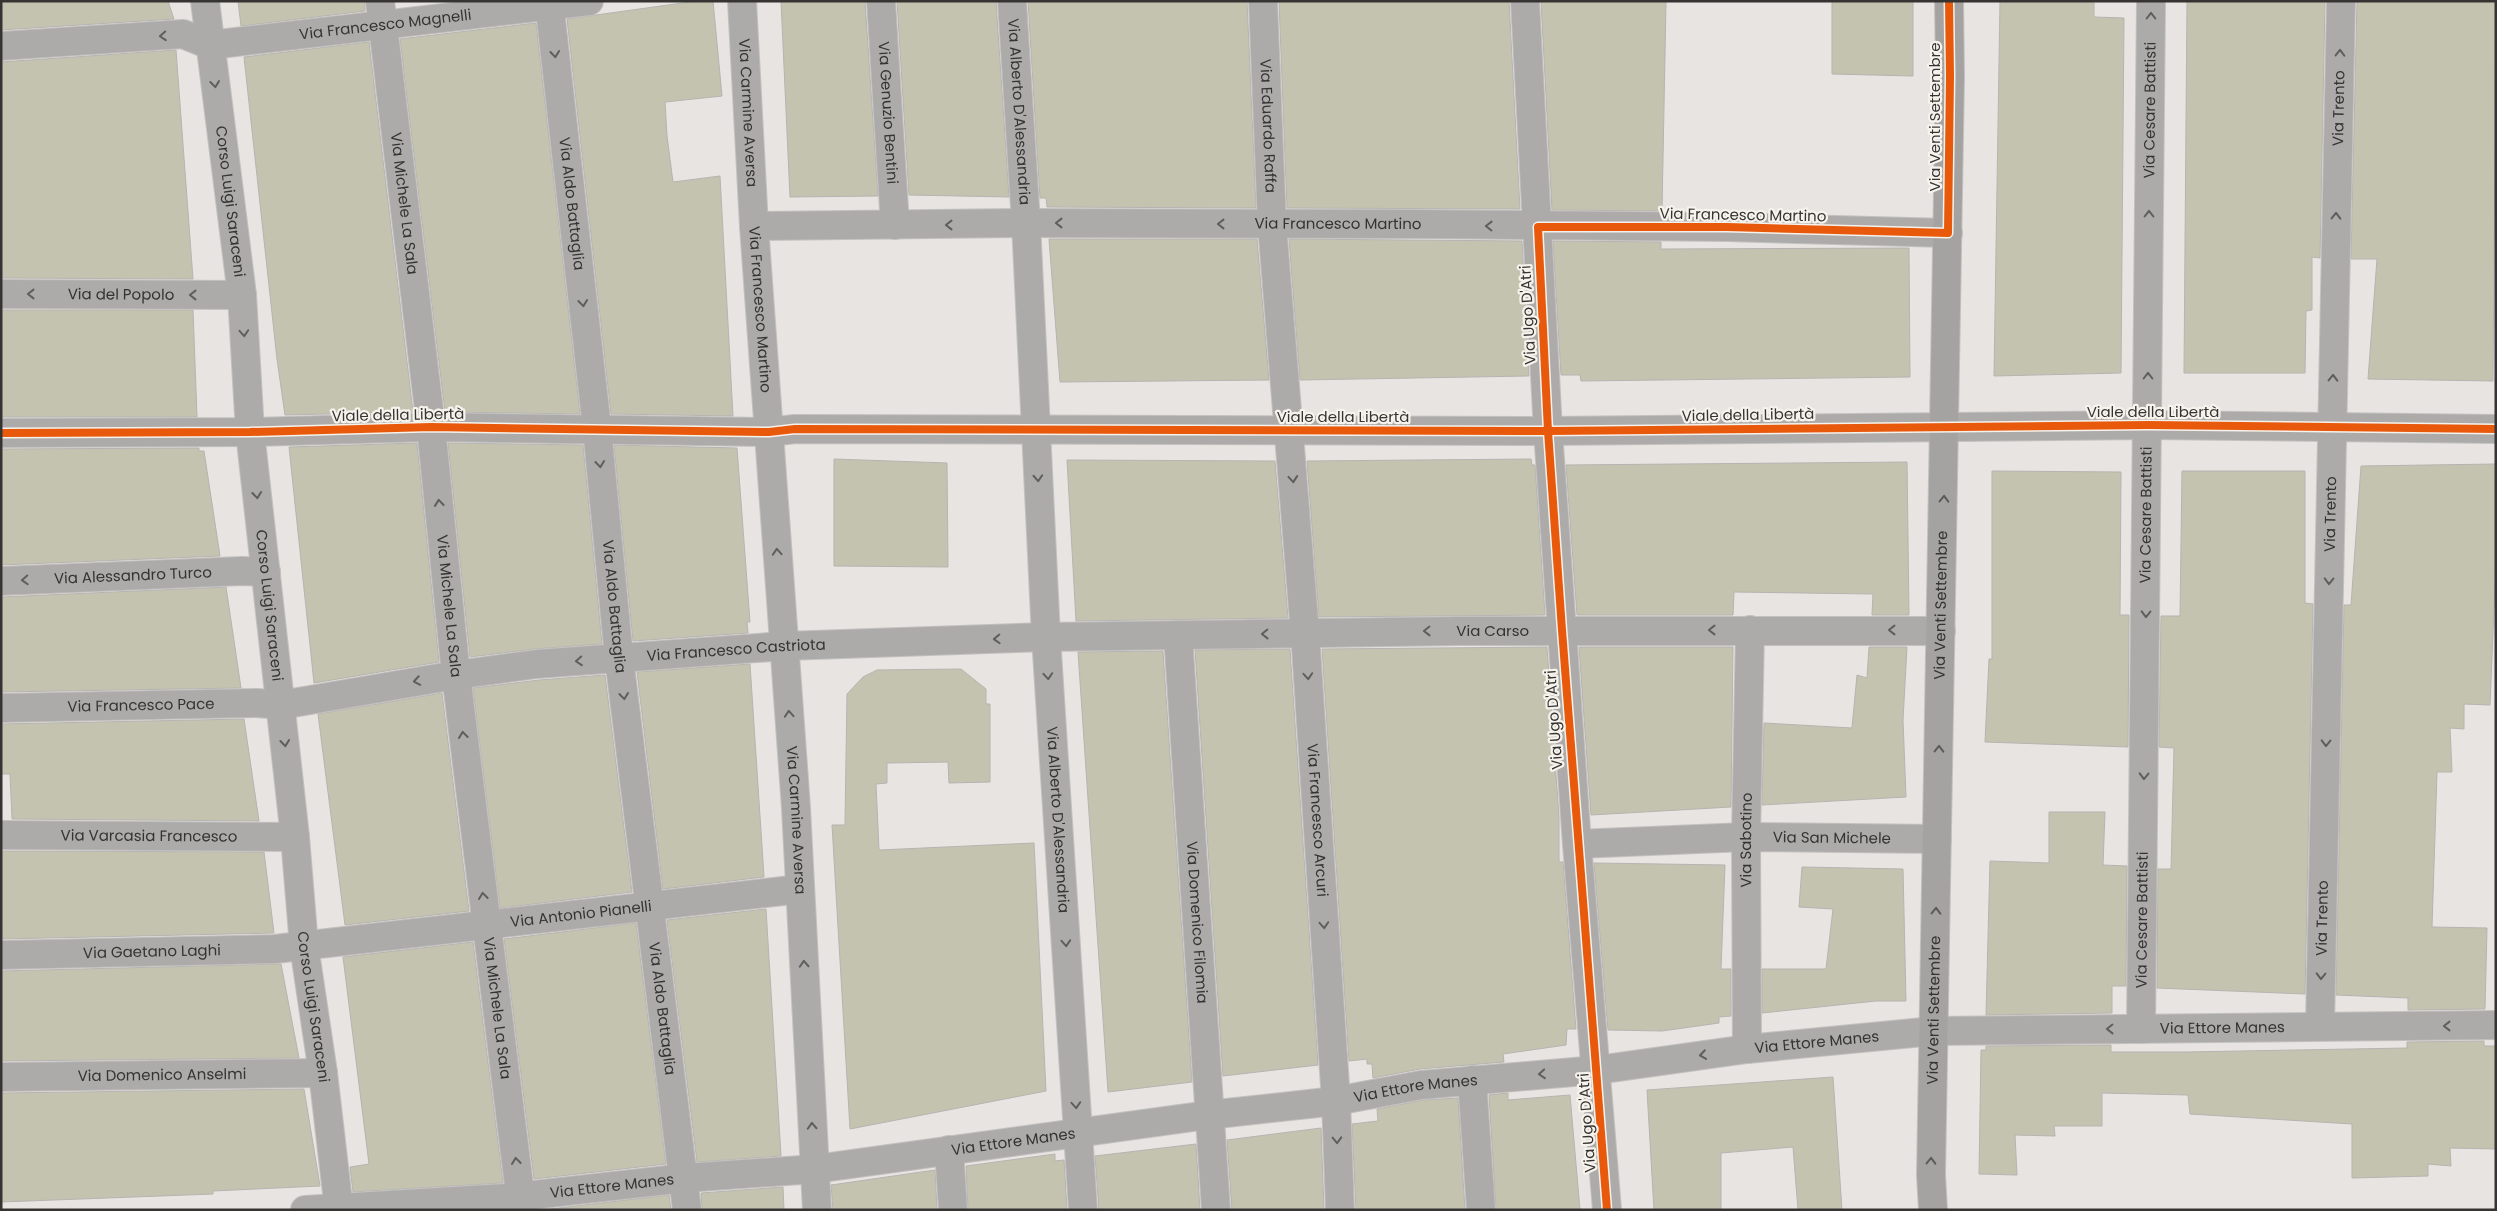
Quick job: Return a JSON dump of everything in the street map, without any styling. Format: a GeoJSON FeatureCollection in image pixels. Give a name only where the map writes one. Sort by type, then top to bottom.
{"type":"FeatureCollection","features":[{"type":"Feature","properties":{"kind":"main road","name":"Via Venti Settembre"},"geometry":{"type":"LineString","coordinates":[[1933,1210],[1931,1175],[1948,233],[1949,1]]}},
{"type":"Feature","properties":{"kind":"street","name":"Corso Luigi Saraceni"},"geometry":{"type":"LineString","coordinates":[[205,1],[242,295],[250,432],[295,837],[304,946],[323,1073],[339,1209]]}},
{"type":"Feature","properties":{"kind":"street","name":"Via Francesco Magnelli"},"geometry":{"type":"LineString","coordinates":[[210,45],[382,13],[589,1]]}},
{"type":"Feature","properties":{"kind":"street","name":"Via Carmine Aversa"},"geometry":{"type":"LineString","coordinates":[[742,1],[754,226]]}},
{"type":"Feature","properties":{"kind":"street","name":"Via Genuzio Bentini"},"geometry":{"type":"LineString","coordinates":[[881,1],[895,225]]}},
{"type":"Feature","properties":{"kind":"street","name":"Via Alberto D'Alessandria"},"geometry":{"type":"LineString","coordinates":[[1012,1],[1026,223],[1046,637],[1083,1210]]}},
{"type":"Feature","properties":{"kind":"street","name":"Via Eduardo Raffa"},"geometry":{"type":"LineString","coordinates":[[1263,1],[1272,224],[1288,430]]}},
{"type":"Feature","properties":{"kind":"street","name":"Via Ugo D'Atri"},"geometry":{"type":"LineString","coordinates":[[1524,1],[1548,431],[1577,844],[1607,1210]]}},
{"type":"Feature","properties":{"kind":"street","name":"Via Cesare Battisti"},"geometry":{"type":"LineString","coordinates":[[2141,1029],[2151,1]]}},
{"type":"Feature","properties":{"kind":"street","name":"Via Trento"},"geometry":{"type":"LineString","coordinates":[[2320,1026],[2341,1]]}},
{"type":"Feature","properties":{"kind":"street","name":"Via Aldo Battaglia"},"geometry":{"type":"LineString","coordinates":[[549,4],[597,428],[619,658],[685,1178],[687,1210]]}},
{"type":"Feature","properties":{"kind":"street","name":"Via Michele La Sala"},"geometry":{"type":"LineString","coordinates":[[382,13],[431,427],[456,675],[521,1203]]}},
{"type":"Feature","properties":{"kind":"street"},"geometry":{"type":"LineString","coordinates":[[1,46],[183,34],[210,45]]}},
{"type":"Feature","properties":{"kind":"street","name":"Via Francesco Martino"},"geometry":{"type":"LineString","coordinates":[[782,430],[754,226],[1026,223],[1272,224],[1727,227],[1948,233]]}},
{"type":"Feature","properties":{"kind":"street","name":"Via del Popolo"},"geometry":{"type":"LineString","coordinates":[[1,294],[242,295]]}},
{"type":"Feature","properties":{"kind":"street","name":"Viale della Libertà"},"geometry":{"type":"LineString","coordinates":[[1,433],[250,432],[431,427],[1000,431],[1548,431],[2148,425],[2496,429]]}},
{"type":"Feature","properties":{"kind":"street","name":"Via Carmine Aversa"},"geometry":{"type":"LineString","coordinates":[[782,430],[784,646],[800,889],[817,1210]]}},
{"type":"Feature","properties":{"kind":"street","name":"Via Francesco Arcuri"},"geometry":{"type":"LineString","coordinates":[[1288,430],[1306,633],[1336,1101],[1340,1210]]}},
{"type":"Feature","properties":{"kind":"street","name":"Via Alessandro Turco"},"geometry":{"type":"LineString","coordinates":[[1,581],[242,571],[266,572]]}},
{"type":"Feature","properties":{"kind":"street","name":"Via Carso"},"geometry":{"type":"LineString","coordinates":[[1046,637],[1562,630],[1941,630]]}},
{"type":"Feature","properties":{"kind":"street","name":"Via Sabotino"},"geometry":{"type":"LineString","coordinates":[[1747,1050],[1746,837],[1750,630]]}},
{"type":"Feature","properties":{"kind":"street","name":"Via Domenico Filomia"},"geometry":{"type":"LineString","coordinates":[[1178,635],[1208,1115],[1216,1210]]}},
{"type":"Feature","properties":{"kind":"street","name":"Via Francesco Castriota"},"geometry":{"type":"LineString","coordinates":[[281,705],[456,675],[537,664],[784,646],[1046,637]]}},
{"type":"Feature","properties":{"kind":"street","name":"Via Francesco Pace"},"geometry":{"type":"LineString","coordinates":[[1,708],[257,703],[281,705]]}},
{"type":"Feature","properties":{"kind":"street","name":"Via Varcasia Francesco"},"geometry":{"type":"LineString","coordinates":[[1,835],[295,837]]}},
{"type":"Feature","properties":{"kind":"street","name":"Via San Michele"},"geometry":{"type":"LineString","coordinates":[[1577,844],[1746,837],[1937,839]]}},
{"type":"Feature","properties":{"kind":"street","name":"Via Antonio Pianelli"},"geometry":{"type":"LineString","coordinates":[[304,946],[800,889]]}},
{"type":"Feature","properties":{"kind":"street","name":"Via Gaetano Laghi"},"geometry":{"type":"LineString","coordinates":[[1,955],[275,949],[304,946]]}},
{"type":"Feature","properties":{"kind":"street","name":"Via Ettore Manes"},"geometry":{"type":"LineString","coordinates":[[305,1210],[521,1203],[685,1178],[814,1170],[1208,1115],[1336,1101],[1421,1085],[1597,1070],[1747,1050],[1934,1031],[2496,1025]]}},
{"type":"Feature","properties":{"kind":"street","name":"Via Domenico Anselmi"},"geometry":{"type":"LineString","coordinates":[[1,1077],[323,1073]]}},
{"type":"Feature","properties":{"kind":"street"},"geometry":{"type":"LineString","coordinates":[[1472,1080],[1481,1210]]}},
{"type":"Feature","properties":{"kind":"street"},"geometry":{"type":"LineString","coordinates":[[950,1150],[953,1210]]}},
{"type":"Feature","properties":{"kind":"building"},"geometry":{"type":"Polygon","coordinates":[[[1,1],[168,1],[174,19],[1,30],[1,1]]]}},
{"type":"Feature","properties":{"kind":"building"},"geometry":{"type":"Polygon","coordinates":[[[238,1],[365,1],[365,11],[241,26],[238,1]]]}},
{"type":"Feature","properties":{"kind":"building"},"geometry":{"type":"Polygon","coordinates":[[[697,1],[713,1],[722,96],[665,102],[667,136],[673,182],[720,176],[733,416],[611,414],[567,19],[697,1]]]}},
{"type":"Feature","properties":{"kind":"building"},"geometry":{"type":"Polygon","coordinates":[[[781,1],[865,1],[878,196],[790,197],[781,1]]]}},
{"type":"Feature","properties":{"kind":"building"},"geometry":{"type":"Polygon","coordinates":[[[897,1],[996,1],[1009,197],[909,195],[897,1]]]}},
{"type":"Feature","properties":{"kind":"building"},"geometry":{"type":"Polygon","coordinates":[[[1028,1],[1247,1],[1256,208],[1047,207],[1046,198],[1040,198],[1028,1]]]}},
{"type":"Feature","properties":{"kind":"building"},"geometry":{"type":"Polygon","coordinates":[[[1279,1],[1509,1],[1520,209],[1287,208],[1279,1]]]}},
{"type":"Feature","properties":{"kind":"building"},"geometry":{"type":"Polygon","coordinates":[[[1541,1],[1666,1],[1662,211],[1552,210],[1541,1]]]}},
{"type":"Feature","properties":{"kind":"building"},"geometry":{"type":"Polygon","coordinates":[[[1832,1],[1913,1],[1913,76],[1832,74],[1832,1]]]}},
{"type":"Feature","properties":{"kind":"building"},"geometry":{"type":"Polygon","coordinates":[[[2000,1],[2094,1],[2094,17],[2124,18],[2121,373],[1994,376],[2000,1]]]}},
{"type":"Feature","properties":{"kind":"building"},"geometry":{"type":"Polygon","coordinates":[[[2187,1],[2325,1],[2320,258],[2312,257],[2312,310],[2306,311],[2305,373],[2184,373],[2187,1]]]}},
{"type":"Feature","properties":{"kind":"building"},"geometry":{"type":"Polygon","coordinates":[[[2357,1],[2496,1],[2493,381],[2368,379],[2377,259],[2351,259],[2357,1]]]}},
{"type":"Feature","properties":{"kind":"building"},"geometry":{"type":"Polygon","coordinates":[[[536,23],[580,414],[445,412],[400,39],[536,23]]]}},
{"type":"Feature","properties":{"kind":"building"},"geometry":{"type":"Polygon","coordinates":[[[369,42],[413,412],[285,415],[277,359],[244,57],[369,42]]]}},
{"type":"Feature","properties":{"kind":"building"},"geometry":{"type":"Polygon","coordinates":[[[176,50],[193,279],[1,278],[1,62],[176,50]]]}},
{"type":"Feature","properties":{"kind":"building"},"geometry":{"type":"Polygon","coordinates":[[[1049,239],[1257,239],[1269,380],[1060,382],[1049,239]]]}},
{"type":"Feature","properties":{"kind":"building"},"geometry":{"type":"Polygon","coordinates":[[[1289,239],[1522,241],[1529,376],[1300,380],[1289,239]]]}},
{"type":"Feature","properties":{"kind":"building"},"geometry":{"type":"Polygon","coordinates":[[[1553,241],[1661,242],[1661,249],[1909,248],[1910,377],[1581,381],[1580,375],[1561,375],[1553,241]]]}},
{"type":"Feature","properties":{"kind":"building"},"geometry":{"type":"Polygon","coordinates":[[[1,310],[193,310],[197,417],[1,417],[1,310]]]}},
{"type":"Feature","properties":{"kind":"building"},"geometry":{"type":"Polygon","coordinates":[[[417,443],[439,662],[314,683],[289,447],[417,443]]]}},
{"type":"Feature","properties":{"kind":"building"},"geometry":{"type":"Polygon","coordinates":[[[448,443],[583,445],[602,644],[535,649],[470,657],[448,443]]]}},
{"type":"Feature","properties":{"kind":"building"},"geometry":{"type":"Polygon","coordinates":[[[614,445],[737,448],[750,622],[747,622],[748,633],[633,641],[614,445]]]}},
{"type":"Feature","properties":{"kind":"building"},"geometry":{"type":"Polygon","coordinates":[[[199,448],[199,451],[204,451],[220,556],[1,565],[1,449],[199,448]]]}},
{"type":"Feature","properties":{"kind":"building"},"geometry":{"type":"Polygon","coordinates":[[[834,459],[947,463],[948,567],[834,566],[834,459]]]}},
{"type":"Feature","properties":{"kind":"building"},"geometry":{"type":"Polygon","coordinates":[[[1531,459],[1532,465],[1535,465],[1545,615],[1319,617],[1307,461],[1531,459]]]}},
{"type":"Feature","properties":{"kind":"building"},"geometry":{"type":"Polygon","coordinates":[[[1067,460],[1275,461],[1288,618],[1076,621],[1067,460]]]}},
{"type":"Feature","properties":{"kind":"building"},"geometry":{"type":"Polygon","coordinates":[[[1907,462],[1909,615],[1872,615],[1873,594],[1734,592],[1733,615],[1577,615],[1566,465],[1907,462]]]}},
{"type":"Feature","properties":{"kind":"building"},"geometry":{"type":"Polygon","coordinates":[[[2496,464],[2496,560],[2490,705],[2464,704],[2464,729],[2450,728],[2452,772],[2437,772],[2432,927],[2487,928],[2485,1009],[2408,1010],[2408,998],[2336,995],[2344,605],[2351,605],[2361,466],[2496,464]]]}},
{"type":"Feature","properties":{"kind":"building"},"geometry":{"type":"Polygon","coordinates":[[[1992,471],[2121,472],[2120,615],[2129,615],[2128,747],[1985,742],[1989,659],[1992,659],[1992,471]]]}},
{"type":"Feature","properties":{"kind":"building"},"geometry":{"type":"Polygon","coordinates":[[[2182,471],[2305,471],[2305,603],[2313,604],[2305,994],[2157,988],[2158,869],[2171,869],[2174,748],[2159,747],[2161,616],[2180,616],[2182,471]]]}},
{"type":"Feature","properties":{"kind":"building"},"geometry":{"type":"Polygon","coordinates":[[[226,587],[241,688],[1,692],[1,597],[226,587]]]}},
{"type":"Feature","properties":{"kind":"building"},"geometry":{"type":"Polygon","coordinates":[[[1547,647],[1559,817],[1559,862],[1563,862],[1576,1029],[1567,1029],[1566,1045],[1503,1054],[1504,1062],[1420,1069],[1373,1078],[1372,1064],[1367,1064],[1367,1059],[1349,1061],[1322,649],[1547,647]]]}},
{"type":"Feature","properties":{"kind":"building"},"geometry":{"type":"Polygon","coordinates":[[[1579,647],[1733,647],[1731,807],[1591,815],[1579,647]]]}},
{"type":"Feature","properties":{"kind":"building"},"geometry":{"type":"Polygon","coordinates":[[[1869,647],[1907,647],[1903,720],[1906,797],[1762,805],[1764,723],[1852,728],[1857,675],[1867,678],[1869,647]]]}},
{"type":"Feature","properties":{"kind":"building"},"geometry":{"type":"Polygon","coordinates":[[[1290,649],[1318,1065],[1223,1076],[1195,650],[1290,649]]]}},
{"type":"Feature","properties":{"kind":"building"},"geometry":{"type":"Polygon","coordinates":[[[1163,651],[1192,1082],[1108,1092],[1078,652],[1163,651]]]}},
{"type":"Feature","properties":{"kind":"building"},"geometry":{"type":"Polygon","coordinates":[[[750,664],[764,877],[663,889],[637,672],[750,664]]]}},
{"type":"Feature","properties":{"kind":"building"},"geometry":{"type":"Polygon","coordinates":[[[961,669],[986,689],[986,704],[990,704],[990,782],[949,783],[948,762],[887,763],[887,783],[876,784],[879,850],[1034,843],[1046,1091],[850,1129],[832,825],[845,825],[847,694],[863,677],[877,670],[961,669]]]}},
{"type":"Feature","properties":{"kind":"building"},"geometry":{"type":"Polygon","coordinates":[[[605,675],[632,892],[500,908],[473,688],[605,675]]]}},
{"type":"Feature","properties":{"kind":"building"},"geometry":{"type":"Polygon","coordinates":[[[442,693],[469,911],[345,925],[318,714],[442,693]]]}},
{"type":"Feature","properties":{"kind":"building"},"geometry":{"type":"Polygon","coordinates":[[[244,719],[259,821],[12,819],[10,774],[1,774],[1,724],[244,719]]]}},
{"type":"Feature","properties":{"kind":"building"},"geometry":{"type":"Polygon","coordinates":[[[2049,812],[2105,812],[2103,865],[2127,866],[2126,986],[2112,986],[2112,1013],[1986,1015],[1990,861],[2049,863],[2049,812]]]}},
{"type":"Feature","properties":{"kind":"building"},"geometry":{"type":"Polygon","coordinates":[[[1,851],[264,852],[274,933],[1,939],[1,851]]]}},
{"type":"Feature","properties":{"kind":"building"},"geometry":{"type":"Polygon","coordinates":[[[1594,863],[1725,865],[1721,969],[1731,969],[1731,1016],[1719,1017],[1719,1023],[1662,1031],[1608,1030],[1594,863]]]}},
{"type":"Feature","properties":{"kind":"building"},"geometry":{"type":"Polygon","coordinates":[[[1802,867],[1903,869],[1906,1001],[1876,1001],[1762,1013],[1762,969],[1826,969],[1833,909],[1799,907],[1802,867]]]}},
{"type":"Feature","properties":{"kind":"building"},"geometry":{"type":"Polygon","coordinates":[[[766,909],[781,1156],[697,1162],[667,920],[766,909]]]}},
{"type":"Feature","properties":{"kind":"building"},"geometry":{"type":"Polygon","coordinates":[[[636,923],[666,1164],[534,1179],[504,939],[636,923]]]}},
{"type":"Feature","properties":{"kind":"building"},"geometry":{"type":"Polygon","coordinates":[[[473,942],[503,1183],[353,1192],[350,1167],[369,1164],[343,957],[473,942]]]}},
{"type":"Feature","properties":{"kind":"building"},"geometry":{"type":"Polygon","coordinates":[[[281,964],[299,1058],[1,1061],[1,971],[281,964]]]}},
{"type":"Feature","properties":{"kind":"building"},"geometry":{"type":"Polygon","coordinates":[[[2484,1041],[2484,1046],[2496,1046],[2496,1149],[2450,1148],[2451,1166],[2428,1164],[2428,1176],[2352,1178],[2352,1124],[2190,1114],[2188,1095],[2102,1093],[2102,1126],[2054,1126],[2055,1136],[2015,1135],[2017,1175],[1979,1174],[1981,1050],[1986,1050],[1986,1046],[2111,1045],[2111,1052],[2185,1052],[2407,1048],[2407,1042],[2484,1041]]]}},
{"type":"Feature","properties":{"kind":"building"},"geometry":{"type":"Polygon","coordinates":[[[1833,1077],[1842,1210],[1798,1210],[1793,1147],[1721,1153],[1721,1210],[1654,1210],[1647,1090],[1833,1077]]]}},
{"type":"Feature","properties":{"kind":"building"},"geometry":{"type":"Polygon","coordinates":[[[304,1089],[320,1186],[213,1191],[213,1194],[1,1202],[1,1093],[304,1089]]]}},
{"type":"Feature","properties":{"kind":"building"},"geometry":{"type":"Polygon","coordinates":[[[1508,1093],[1508,1100],[1570,1095],[1580,1210],[1496,1210],[1489,1095],[1508,1093]]]}},
{"type":"Feature","properties":{"kind":"building"},"geometry":{"type":"Polygon","coordinates":[[[1458,1098],[1465,1210],[1356,1210],[1352,1124],[1378,1121],[1377,1109],[1423,1100],[1458,1098]]]}},
{"type":"Feature","properties":{"kind":"building"},"geometry":{"type":"Polygon","coordinates":[[[1321,1128],[1324,1210],[1232,1210],[1227,1140],[1321,1128]]]}},
{"type":"Feature","properties":{"kind":"building"},"geometry":{"type":"Polygon","coordinates":[[[1196,1144],[1200,1210],[1099,1210],[1095,1156],[1196,1144]]]}},
{"type":"Feature","properties":{"kind":"building"},"geometry":{"type":"Polygon","coordinates":[[[1055,1154],[1055,1161],[1064,1160],[1067,1210],[968,1210],[966,1166],[1055,1154]]]}},
{"type":"Feature","properties":{"kind":"building"},"geometry":{"type":"Polygon","coordinates":[[[935,1170],[937,1210],[833,1210],[831,1185],[935,1170]]]}},
{"type":"Feature","properties":{"kind":"building"},"geometry":{"type":"Polygon","coordinates":[[[783,1187],[784,1210],[702,1210],[701,1193],[783,1187]]]}},
{"type":"Feature","properties":{"kind":"building"},"geometry":{"type":"Polygon","coordinates":[[[669,1195],[671,1210],[542,1210],[669,1195]]]}},
{"type":"Feature","properties":{"kind":"cycle path"},"geometry":{"type":"LineString","coordinates":[[1607,1210],[1548,431],[1538,227],[1727,227],[1948,233],[1949,1]]}},
{"type":"Feature","properties":{"kind":"cycle path"},"geometry":{"type":"LineString","coordinates":[[1,433],[250,432],[431,427],[769,432],[795,429],[1548,431],[2148,425],[2496,429]]}}]}
